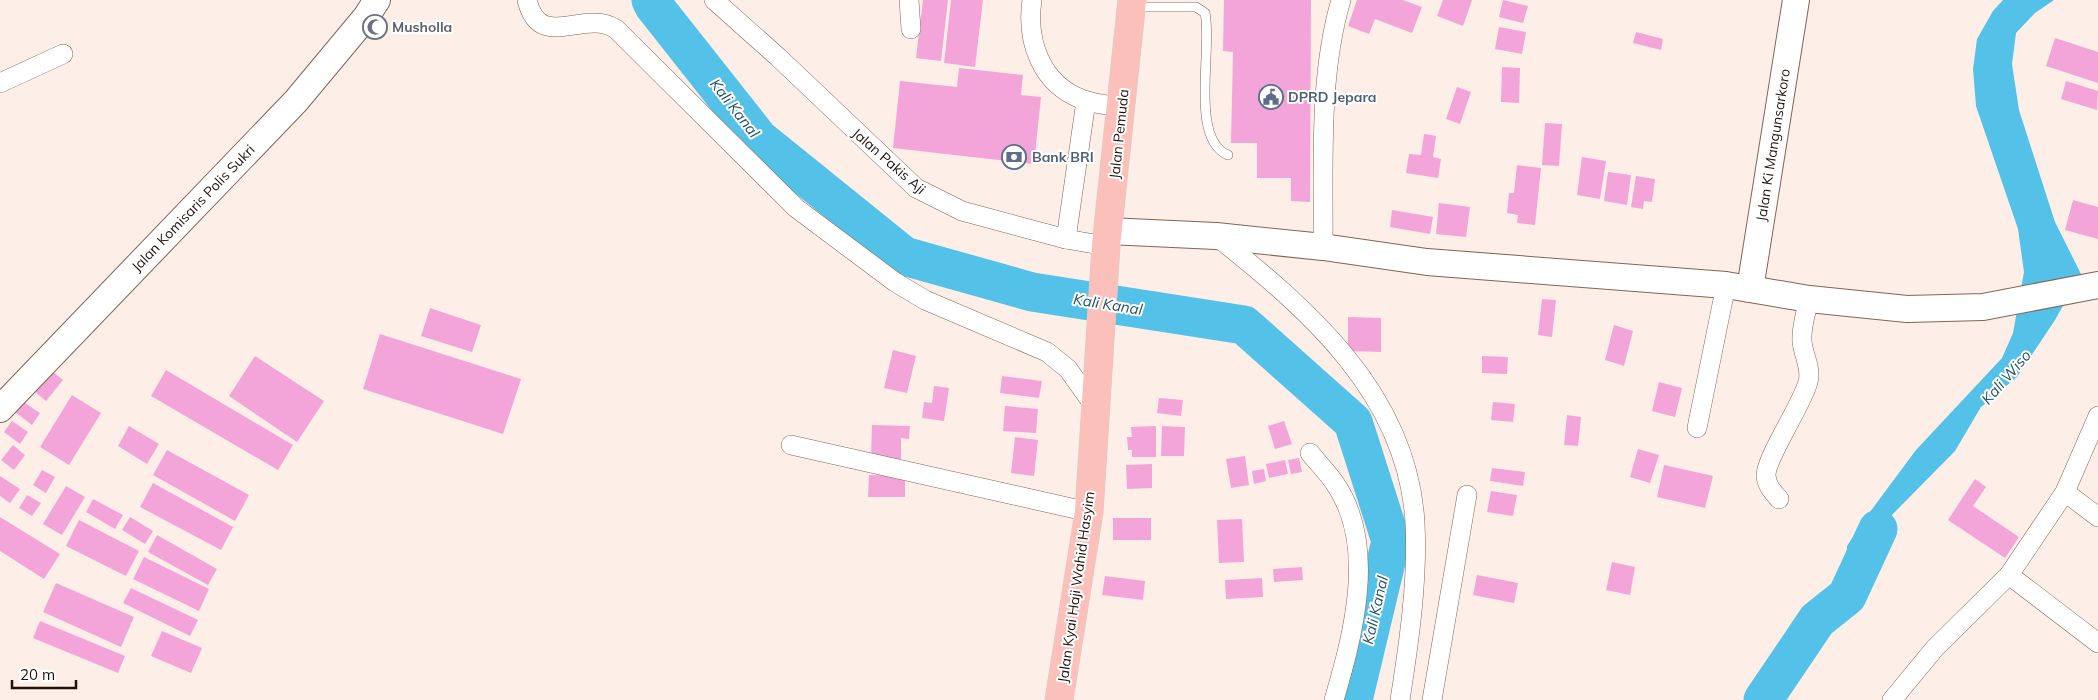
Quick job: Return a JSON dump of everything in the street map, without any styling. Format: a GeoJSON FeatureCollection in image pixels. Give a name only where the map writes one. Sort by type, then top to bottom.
{"type":"FeatureCollection","features":[{"type":"Feature","properties":{"kind":"highway","name":"Jalan Pemuda"},"geometry":{"type":"LineString","coordinates":[[1095,395],[1106,248],[1122,107],[1131,4]]}},
{"type":"Feature","properties":{"kind":"highway","name":"Jalan Kyai Haji Wahid Hasyim"},"geometry":{"type":"LineString","coordinates":[[1059,700],[1089,512],[1095,395]]}},
{"type":"Feature","properties":{"kind":"main road","name":"Jalan Komisaris Polis Sukri"},"geometry":{"type":"LineString","coordinates":[[0,409],[296,101],[366,17],[377,0]]}},
{"type":"Feature","properties":{"kind":"main road","name":"Jalan Ki Mangunsarkoro"},"geometry":{"type":"LineString","coordinates":[[1738,287],[1796,0]]}},
{"type":"Feature","properties":{"kind":"main road"},"geometry":{"type":"LineString","coordinates":[[1106,248],[1216,236],[1322,247],[1427,262],[1738,287],[1809,299],[1915,309],[1953,309],[2008,304],[2098,285]]}},
{"type":"Feature","properties":{"kind":"street"},"geometry":{"type":"LineString","coordinates":[[527,0],[531,14],[538,23],[544,25],[570,26],[597,21],[607,23],[616,29],[796,208],[894,282],[924,300],[1047,352],[1095,395]]}},
{"type":"Feature","properties":{"kind":"street","name":"Jalan Pakis Aji"},"geometry":{"type":"LineString","coordinates":[[714,0],[778,57],[916,188],[962,211],[1106,248]]}},
{"type":"Feature","properties":{"kind":"street"},"geometry":{"type":"LineString","coordinates":[[909,0],[911,29]]}},
{"type":"Feature","properties":{"kind":"street"},"geometry":{"type":"LineString","coordinates":[[1032,0],[1030,13],[1033,42],[1039,60],[1050,78],[1061,88],[1086,101],[1122,107]]}},
{"type":"Feature","properties":{"kind":"street"},"geometry":{"type":"LineString","coordinates":[[1322,247],[1329,70],[1334,25],[1341,0]]}},
{"type":"Feature","properties":{"kind":"street"},"geometry":{"type":"LineString","coordinates":[[0,83],[63,54]]}},
{"type":"Feature","properties":{"kind":"street"},"geometry":{"type":"LineString","coordinates":[[1066,239],[1086,101]]}},
{"type":"Feature","properties":{"kind":"street"},"geometry":{"type":"LineString","coordinates":[[1216,236],[1273,282],[1336,342],[1370,388],[1394,436],[1406,472],[1415,522],[1415,553],[1408,648],[1400,700]]}},
{"type":"Feature","properties":{"kind":"street"},"geometry":{"type":"LineString","coordinates":[[1697,428],[1738,287]]}},
{"type":"Feature","properties":{"kind":"street"},"geometry":{"type":"LineString","coordinates":[[1779,499],[1768,486],[1766,475],[1768,465],[1796,411],[1808,382],[1809,372],[1804,356],[1802,332],[1809,299]]}},
{"type":"Feature","properties":{"kind":"street"},"geometry":{"type":"LineString","coordinates":[[1892,700],[1935,648],[2008,575],[2065,492],[2098,416]]}},
{"type":"Feature","properties":{"kind":"street"},"geometry":{"type":"LineString","coordinates":[[791,445],[1089,512]]}},
{"type":"Feature","properties":{"kind":"street"},"geometry":{"type":"LineString","coordinates":[[1310,453],[1335,483],[1346,504],[1357,550],[1357,607],[1352,639],[1334,700]]}},
{"type":"Feature","properties":{"kind":"street"},"geometry":{"type":"LineString","coordinates":[[2065,492],[2098,517]]}},
{"type":"Feature","properties":{"kind":"street"},"geometry":{"type":"LineString","coordinates":[[1432,700],[1467,495]]}},
{"type":"Feature","properties":{"kind":"street"},"geometry":{"type":"LineString","coordinates":[[2008,575],[2098,643]]}},
{"type":"Feature","properties":{"kind":"lane"},"geometry":{"type":"LineString","coordinates":[[1131,4],[1196,7],[1205,12],[1206,122],[1215,147],[1228,155]]}},
{"type":"Feature","properties":{"kind":"water"},"geometry":{"type":"Polygon","coordinates":[[[2003,0],[2054,0],[2035,13],[2016,33],[2012,64],[2019,110],[2055,222],[2081,274],[2055,320],[2017,377],[1981,407],[1955,451],[1885,522],[1849,586],[1852,604],[1831,627],[1802,643],[1801,669],[1785,679],[1776,700],[1745,700],[1789,628],[1846,570],[1847,546],[1861,524],[1916,450],[2002,358],[2013,333],[2024,272],[2018,229],[1976,106],[1973,69],[1977,39],[1993,11],[2003,0]]]}},
{"type":"Feature","properties":{"kind":"building"},"geometry":{"type":"Polygon","coordinates":[[[923,0],[948,0],[941,61],[916,58],[923,0]]]}},
{"type":"Feature","properties":{"kind":"building"},"geometry":{"type":"Polygon","coordinates":[[[951,0],[983,0],[975,67],[944,63],[951,0]]]}},
{"type":"Feature","properties":{"kind":"building","name":"DPRD Jepara"},"geometry":{"type":"Polygon","coordinates":[[[1224,0],[1311,0],[1310,202],[1291,201],[1291,178],[1257,178],[1257,143],[1231,143],[1233,52],[1223,51],[1224,0]]]}},
{"type":"Feature","properties":{"kind":"building"},"geometry":{"type":"Polygon","coordinates":[[[1357,0],[1403,0],[1422,7],[1412,33],[1375,19],[1369,34],[1348,26],[1357,0]]]}},
{"type":"Feature","properties":{"kind":"building"},"geometry":{"type":"Polygon","coordinates":[[[1443,0],[1472,0],[1463,26],[1437,16],[1443,0]]]}},
{"type":"Feature","properties":{"kind":"building"},"geometry":{"type":"Polygon","coordinates":[[[1503,0],[1528,6],[1523,23],[1499,17],[1503,0]]]}},
{"type":"Feature","properties":{"kind":"building"},"geometry":{"type":"Polygon","coordinates":[[[1499,27],[1526,32],[1522,54],[1495,49],[1499,27]]]}},
{"type":"Feature","properties":{"kind":"building"},"geometry":{"type":"Polygon","coordinates":[[[1636,32],[1663,39],[1661,50],[1633,43],[1636,32]]]}},
{"type":"Feature","properties":{"kind":"building"},"geometry":{"type":"Polygon","coordinates":[[[2055,38],[2098,52],[2098,83],[2046,66],[2055,38]]]}},
{"type":"Feature","properties":{"kind":"building"},"geometry":{"type":"Polygon","coordinates":[[[1502,67],[1520,68],[1519,103],[1501,102],[1502,67]]]}},
{"type":"Feature","properties":{"kind":"building"},"geometry":{"type":"Polygon","coordinates":[[[959,68],[1023,75],[1021,95],[1041,97],[1034,164],[893,148],[900,81],[957,87],[959,68]]]}},
{"type":"Feature","properties":{"kind":"building"},"geometry":{"type":"Polygon","coordinates":[[[2066,81],[2098,91],[2097,110],[2061,99],[2066,81]]]}},
{"type":"Feature","properties":{"kind":"building"},"geometry":{"type":"Polygon","coordinates":[[[1457,87],[1471,92],[1460,124],[1446,119],[1457,87]]]}},
{"type":"Feature","properties":{"kind":"building"},"geometry":{"type":"Polygon","coordinates":[[[1545,123],[1562,124],[1559,166],[1542,165],[1545,123]]]}},
{"type":"Feature","properties":{"kind":"building"},"geometry":{"type":"Polygon","coordinates":[[[1424,134],[1436,136],[1433,157],[1441,159],[1438,178],[1406,173],[1409,154],[1421,155],[1424,134]]]}},
{"type":"Feature","properties":{"kind":"building"},"geometry":{"type":"Polygon","coordinates":[[[1582,157],[1606,161],[1600,199],[1577,195],[1582,157]]]}},
{"type":"Feature","properties":{"kind":"building"},"geometry":{"type":"Polygon","coordinates":[[[1517,165],[1541,168],[1535,225],[1517,223],[1518,215],[1507,213],[1509,193],[1514,193],[1517,165]]]}},
{"type":"Feature","properties":{"kind":"building"},"geometry":{"type":"Polygon","coordinates":[[[1608,172],[1631,175],[1627,205],[1604,201],[1608,172]]]}},
{"type":"Feature","properties":{"kind":"building"},"geometry":{"type":"Polygon","coordinates":[[[1636,176],[1655,179],[1652,202],[1644,201],[1643,209],[1631,207],[1636,176]]]}},
{"type":"Feature","properties":{"kind":"building"},"geometry":{"type":"Polygon","coordinates":[[[2073,200],[2098,207],[2098,239],[2065,230],[2073,200]]]}},
{"type":"Feature","properties":{"kind":"building"},"geometry":{"type":"Polygon","coordinates":[[[1439,203],[1470,207],[1466,237],[1436,234],[1439,203]]]}},
{"type":"Feature","properties":{"kind":"building"},"geometry":{"type":"Polygon","coordinates":[[[1392,210],[1433,217],[1430,234],[1390,227],[1392,210]]]}},
{"type":"Feature","properties":{"kind":"building"},"geometry":{"type":"Polygon","coordinates":[[[1542,299],[1556,300],[1552,337],[1538,335],[1542,299]]]}},
{"type":"Feature","properties":{"kind":"building"},"geometry":{"type":"Polygon","coordinates":[[[430,308],[481,325],[472,352],[421,336],[430,308]]]}},
{"type":"Feature","properties":{"kind":"building"},"geometry":{"type":"Polygon","coordinates":[[[1348,317],[1381,318],[1381,352],[1348,351],[1348,317]]]}},
{"type":"Feature","properties":{"kind":"building"},"geometry":{"type":"Polygon","coordinates":[[[1614,325],[1633,331],[1624,366],[1605,360],[1614,325]]]}},
{"type":"Feature","properties":{"kind":"building"},"geometry":{"type":"Polygon","coordinates":[[[380,334],[521,379],[503,434],[363,389],[380,334]]]}},
{"type":"Feature","properties":{"kind":"building"},"geometry":{"type":"Polygon","coordinates":[[[893,350],[916,356],[907,393],[884,388],[893,350]]]}},
{"type":"Feature","properties":{"kind":"building"},"geometry":{"type":"Polygon","coordinates":[[[255,356],[324,401],[297,442],[229,396],[255,356]]]}},
{"type":"Feature","properties":{"kind":"building"},"geometry":{"type":"Polygon","coordinates":[[[1482,356],[1508,357],[1507,374],[1482,373],[1482,356]]]}},
{"type":"Feature","properties":{"kind":"building"},"geometry":{"type":"Polygon","coordinates":[[[166,370],[293,445],[278,470],[151,396],[166,370]]]}},
{"type":"Feature","properties":{"kind":"building"},"geometry":{"type":"Polygon","coordinates":[[[52,371],[63,380],[46,401],[35,392],[52,371]]]}},
{"type":"Feature","properties":{"kind":"building"},"geometry":{"type":"Polygon","coordinates":[[[1002,376],[1042,381],[1039,398],[1000,393],[1002,376]]]}},
{"type":"Feature","properties":{"kind":"building"},"geometry":{"type":"Polygon","coordinates":[[[1659,382],[1682,388],[1675,417],[1652,411],[1659,382]]]}},
{"type":"Feature","properties":{"kind":"building"},"geometry":{"type":"Polygon","coordinates":[[[934,386],[949,388],[944,421],[922,418],[924,402],[932,403],[934,386]]]}},
{"type":"Feature","properties":{"kind":"building"},"geometry":{"type":"Polygon","coordinates":[[[72,395],[101,413],[69,465],[40,447],[72,395]]]}},
{"type":"Feature","properties":{"kind":"building"},"geometry":{"type":"Polygon","coordinates":[[[1159,398],[1183,400],[1181,416],[1157,413],[1159,398]]]}},
{"type":"Feature","properties":{"kind":"building"},"geometry":{"type":"Polygon","coordinates":[[[22,401],[40,413],[32,425],[15,412],[22,401]]]}},
{"type":"Feature","properties":{"kind":"building"},"geometry":{"type":"Polygon","coordinates":[[[1493,402],[1515,404],[1513,422],[1491,420],[1493,402]]]}},
{"type":"Feature","properties":{"kind":"building"},"geometry":{"type":"Polygon","coordinates":[[[1005,406],[1038,409],[1036,433],[1003,431],[1005,406]]]}},
{"type":"Feature","properties":{"kind":"building"},"geometry":{"type":"Polygon","coordinates":[[[1567,415],[1581,417],[1578,446],[1564,445],[1567,415]]]}},
{"type":"Feature","properties":{"kind":"building"},"geometry":{"type":"Polygon","coordinates":[[[12,421],[28,432],[20,444],[4,432],[12,421]]]}},
{"type":"Feature","properties":{"kind":"building"},"geometry":{"type":"Polygon","coordinates":[[[1284,421],[1292,444],[1275,449],[1268,426],[1284,421]]]}},
{"type":"Feature","properties":{"kind":"building"},"geometry":{"type":"Polygon","coordinates":[[[872,425],[910,426],[909,439],[901,438],[901,459],[871,458],[872,425]]]}},
{"type":"Feature","properties":{"kind":"building"},"geometry":{"type":"Polygon","coordinates":[[[129,426],[159,444],[147,464],[118,446],[129,426]]]}},
{"type":"Feature","properties":{"kind":"building"},"geometry":{"type":"Polygon","coordinates":[[[1156,426],[1156,457],[1132,457],[1132,450],[1128,450],[1127,437],[1132,437],[1131,427],[1156,426]]]}},
{"type":"Feature","properties":{"kind":"building"},"geometry":{"type":"Polygon","coordinates":[[[1162,426],[1185,427],[1184,456],[1161,456],[1162,426]]]}},
{"type":"Feature","properties":{"kind":"building"},"geometry":{"type":"Polygon","coordinates":[[[1015,437],[1038,440],[1034,476],[1011,473],[1015,437]]]}},
{"type":"Feature","properties":{"kind":"building"},"geometry":{"type":"Polygon","coordinates":[[[13,445],[25,455],[14,470],[1,460],[13,445]]]}},
{"type":"Feature","properties":{"kind":"building"},"geometry":{"type":"Polygon","coordinates":[[[1638,449],[1659,455],[1650,483],[1630,477],[1638,449]]]}},
{"type":"Feature","properties":{"kind":"building"},"geometry":{"type":"Polygon","coordinates":[[[167,450],[249,495],[235,521],[153,475],[167,450]]]}},
{"type":"Feature","properties":{"kind":"building"},"geometry":{"type":"Polygon","coordinates":[[[1245,456],[1249,485],[1231,488],[1226,459],[1245,456]]]}},
{"type":"Feature","properties":{"kind":"building"},"geometry":{"type":"Polygon","coordinates":[[[1299,458],[1302,472],[1291,474],[1288,460],[1299,458]]]}},
{"type":"Feature","properties":{"kind":"building"},"geometry":{"type":"Polygon","coordinates":[[[1285,460],[1288,474],[1269,478],[1266,464],[1285,460]]]}},
{"type":"Feature","properties":{"kind":"building"},"geometry":{"type":"Polygon","coordinates":[[[1152,464],[1152,488],[1127,489],[1126,465],[1152,464]]]}},
{"type":"Feature","properties":{"kind":"building"},"geometry":{"type":"Polygon","coordinates":[[[1664,465],[1713,476],[1705,508],[1657,497],[1664,465]]]}},
{"type":"Feature","properties":{"kind":"building"},"geometry":{"type":"Polygon","coordinates":[[[1492,468],[1525,472],[1523,486],[1490,481],[1492,468]]]}},
{"type":"Feature","properties":{"kind":"building"},"geometry":{"type":"Polygon","coordinates":[[[1264,469],[1266,481],[1254,484],[1252,471],[1264,469]]]}},
{"type":"Feature","properties":{"kind":"building"},"geometry":{"type":"Polygon","coordinates":[[[42,470],[55,477],[46,493],[33,485],[42,470]]]}},
{"type":"Feature","properties":{"kind":"building"},"geometry":{"type":"Polygon","coordinates":[[[869,475],[905,476],[905,497],[868,497],[869,475]]]}},
{"type":"Feature","properties":{"kind":"building"},"geometry":{"type":"Polygon","coordinates":[[[0,476],[20,489],[10,503],[0,496],[0,476]]]}},
{"type":"Feature","properties":{"kind":"building"},"geometry":{"type":"Polygon","coordinates":[[[1975,479],[1986,487],[1973,506],[2019,537],[2005,558],[1948,520],[1975,479]]]}},
{"type":"Feature","properties":{"kind":"building"},"geometry":{"type":"Polygon","coordinates":[[[153,483],[233,527],[221,550],[140,507],[153,483]]]}},
{"type":"Feature","properties":{"kind":"building"},"geometry":{"type":"Polygon","coordinates":[[[66,486],[85,497],[62,535],[43,524],[66,486]]]}},
{"type":"Feature","properties":{"kind":"building"},"geometry":{"type":"Polygon","coordinates":[[[1491,491],[1517,495],[1513,516],[1487,512],[1491,491]]]}},
{"type":"Feature","properties":{"kind":"building"},"geometry":{"type":"Polygon","coordinates":[[[27,495],[41,503],[32,516],[19,508],[27,495]]]}},
{"type":"Feature","properties":{"kind":"building"},"geometry":{"type":"Polygon","coordinates":[[[93,499],[123,515],[115,529],[86,512],[93,499]]]}},
{"type":"Feature","properties":{"kind":"building"},"geometry":{"type":"Polygon","coordinates":[[[0,517],[60,554],[44,579],[0,551],[0,517]]]}},
{"type":"Feature","properties":{"kind":"building"},"geometry":{"type":"Polygon","coordinates":[[[130,517],[153,531],[145,544],[122,530],[130,517]]]}},
{"type":"Feature","properties":{"kind":"building"},"geometry":{"type":"Polygon","coordinates":[[[1113,518],[1151,518],[1151,540],[1113,540],[1113,518]]]}},
{"type":"Feature","properties":{"kind":"building"},"geometry":{"type":"Polygon","coordinates":[[[1242,519],[1244,562],[1219,563],[1217,520],[1242,519]]]}},
{"type":"Feature","properties":{"kind":"building"},"geometry":{"type":"Polygon","coordinates":[[[79,520],[139,551],[126,576],[66,546],[79,520]]]}},
{"type":"Feature","properties":{"kind":"building"},"geometry":{"type":"Polygon","coordinates":[[[157,535],[217,569],[208,585],[148,552],[157,535]]]}},
{"type":"Feature","properties":{"kind":"building"},"geometry":{"type":"Polygon","coordinates":[[[144,557],[209,589],[199,611],[133,579],[144,557]]]}},
{"type":"Feature","properties":{"kind":"building"},"geometry":{"type":"Polygon","coordinates":[[[1612,562],[1635,567],[1630,595],[1606,590],[1612,562]]]}},
{"type":"Feature","properties":{"kind":"building"},"geometry":{"type":"Polygon","coordinates":[[[1302,567],[1303,580],[1274,582],[1273,569],[1302,567]]]}},
{"type":"Feature","properties":{"kind":"building"},"geometry":{"type":"Polygon","coordinates":[[[1477,575],[1518,583],[1514,603],[1473,595],[1477,575]]]}},
{"type":"Feature","properties":{"kind":"building"},"geometry":{"type":"Polygon","coordinates":[[[1105,576],[1145,581],[1143,600],[1102,595],[1105,576]]]}},
{"type":"Feature","properties":{"kind":"building"},"geometry":{"type":"Polygon","coordinates":[[[1262,578],[1263,597],[1226,599],[1225,580],[1262,578]]]}},
{"type":"Feature","properties":{"kind":"building"},"geometry":{"type":"Polygon","coordinates":[[[56,583],[134,617],[121,647],[43,612],[56,583]]]}},
{"type":"Feature","properties":{"kind":"building"},"geometry":{"type":"Polygon","coordinates":[[[131,588],[198,620],[190,636],[123,603],[131,588]]]}},
{"type":"Feature","properties":{"kind":"building"},"geometry":{"type":"Polygon","coordinates":[[[40,621],[125,656],[118,673],[33,638],[40,621]]]}},
{"type":"Feature","properties":{"kind":"building"},"geometry":{"type":"Polygon","coordinates":[[[162,631],[202,648],[191,673],[151,656],[162,631]]]}},
{"type":"Feature","properties":{"kind":"waterway","name":"Kali Kanal"},"geometry":{"type":"LineString","coordinates":[[651,0],[759,139],[904,256],[1032,292],[1244,325],[1353,422],[1391,541],[1353,700]]}},
{"type":"Feature","properties":{"kind":"waterway","name":"Kali Wiso"},"geometry":{"type":"LineString","coordinates":[[1763,700],[1817,620],[1847,596],[1878,529]]}},
{"type":"Feature","properties":{"kind":"place","name":"Musholla"},"geometry":{"type":"Point","coordinates":[375,27]}},
{"type":"Feature","properties":{"kind":"place","name":"DPRD Jepara"},"geometry":{"type":"Point","coordinates":[1271,97]}},
{"type":"Feature","properties":{"kind":"place","name":"Bank BRI"},"geometry":{"type":"Point","coordinates":[1014,157]}}]}
